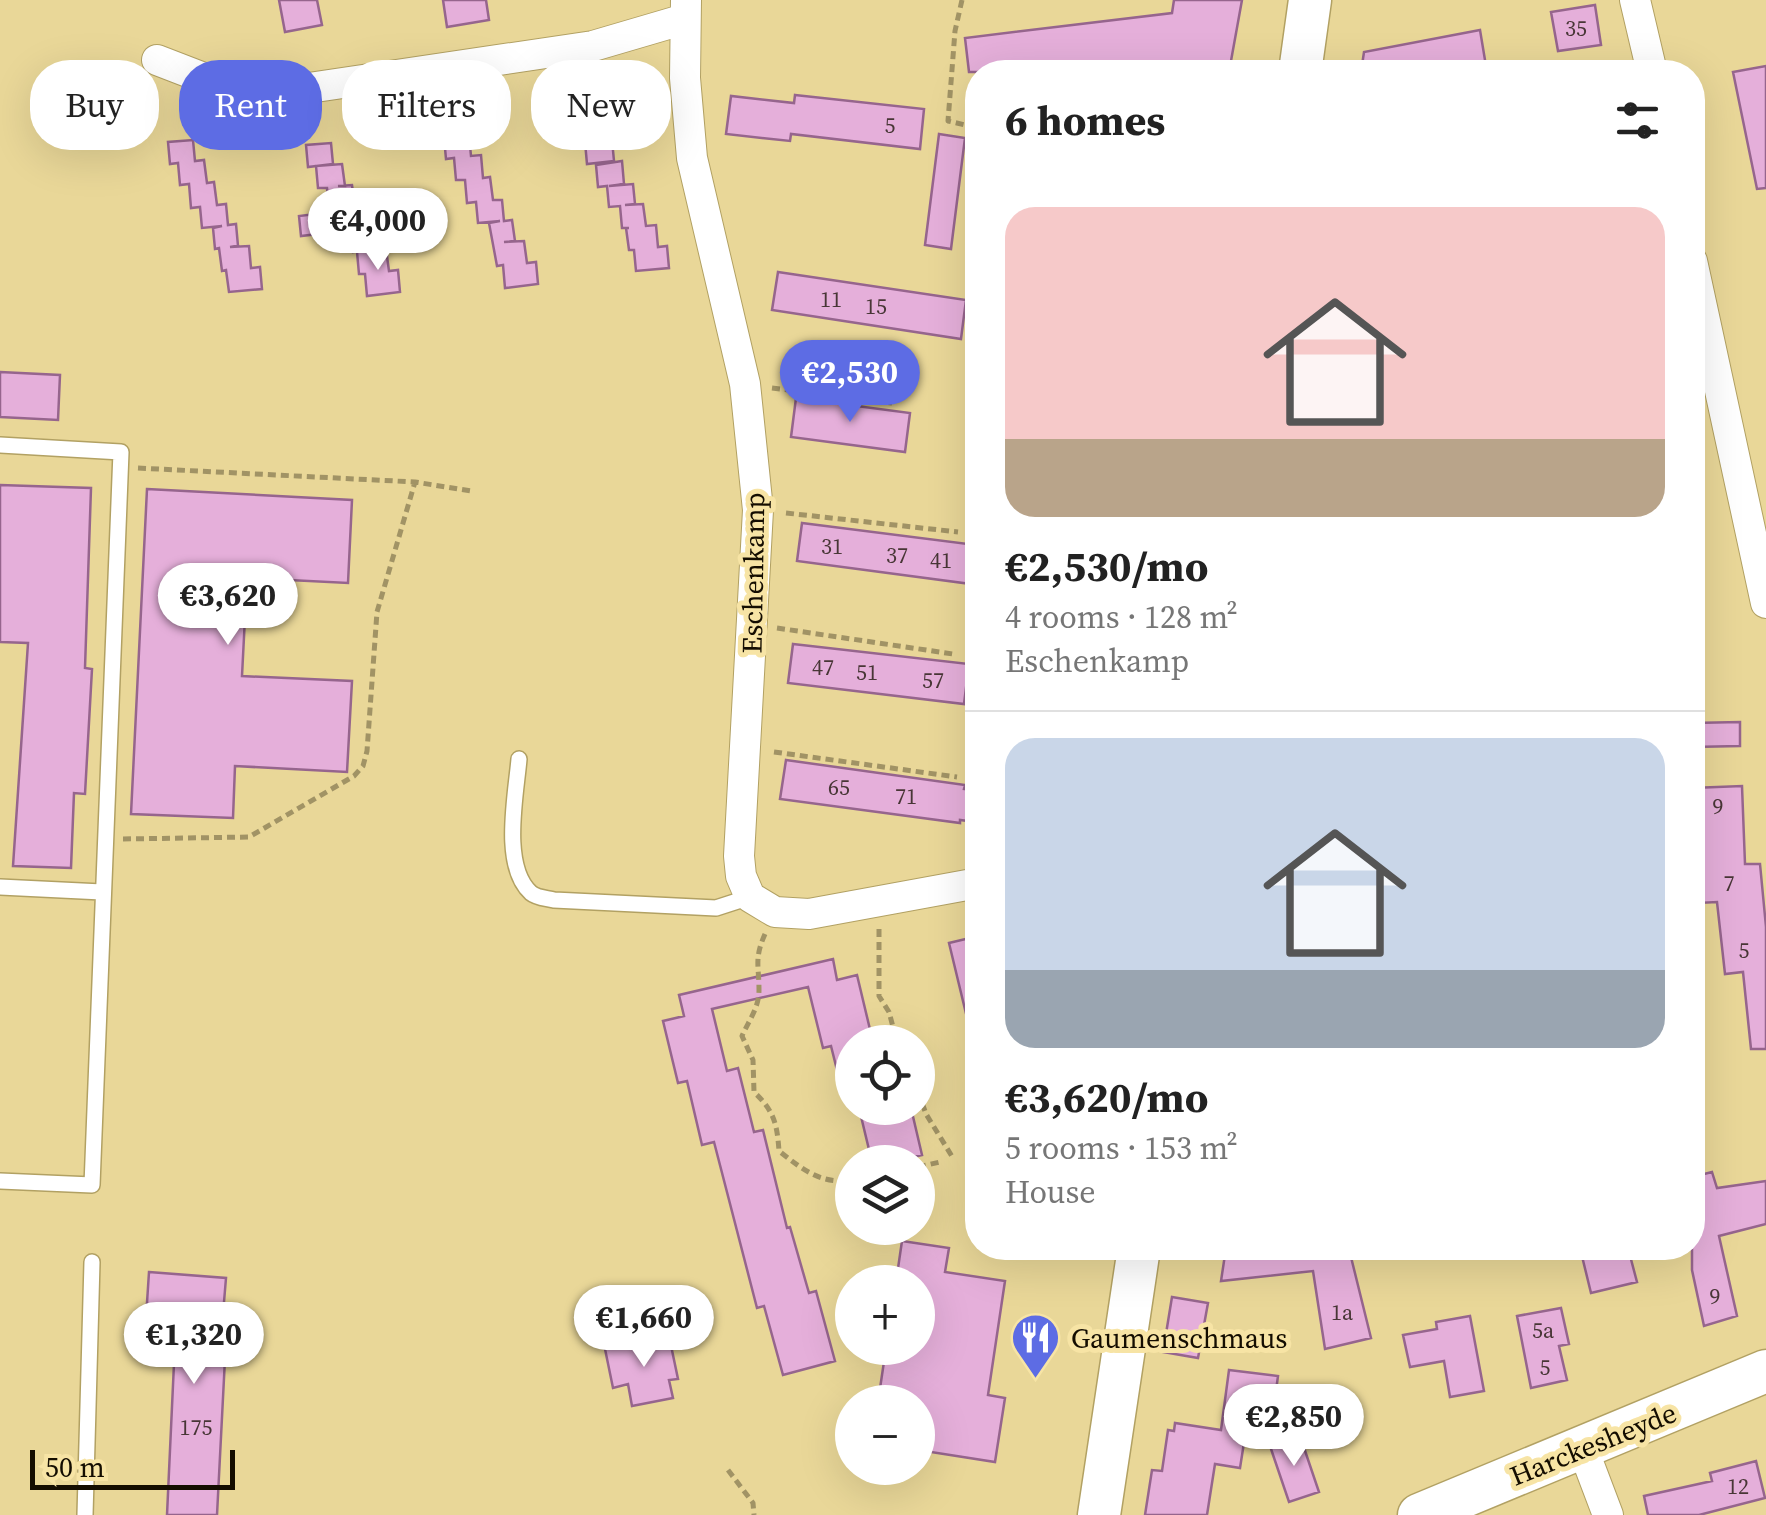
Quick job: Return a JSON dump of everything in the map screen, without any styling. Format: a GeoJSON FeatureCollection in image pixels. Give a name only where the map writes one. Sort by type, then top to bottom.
{"type":"FeatureCollection","features":[{"type":"Feature","properties":{"kind":"main road"},"geometry":{"type":"LineString","coordinates":[[1302,60],[1310,0]]}},
{"type":"Feature","properties":{"kind":"main road"},"geometry":{"type":"LineString","coordinates":[[1100,1515],[1136,1260]]}},
{"type":"Feature","properties":{"kind":"main road","name":"Harckesheyde"},"geometry":{"type":"LineString","coordinates":[[1419,1515],[1766,1371]]}},
{"type":"Feature","properties":{"kind":"street"},"geometry":{"type":"LineString","coordinates":[[1635,0],[1649,60]]}},
{"type":"Feature","properties":{"kind":"street"},"geometry":{"type":"LineString","coordinates":[[159,61],[214,82],[302,89],[593,46],[686,10]]}},
{"type":"Feature","properties":{"kind":"street","name":"Eschenkamp"},"geometry":{"type":"LineString","coordinates":[[686,10],[685,78],[692,158],[745,384],[758,510],[739,856],[741,876],[763,904]]}},
{"type":"Feature","properties":{"kind":"street"},"geometry":{"type":"LineString","coordinates":[[1705,322],[1766,603]]}},
{"type":"Feature","properties":{"kind":"street"},"geometry":{"type":"LineString","coordinates":[[763,904],[809,914],[965,885]]}},
{"type":"Feature","properties":{"kind":"street"},"geometry":{"type":"LineString","coordinates":[[1583,1449],[1608,1515]]}},
{"type":"Feature","properties":{"kind":"lane"},"geometry":{"type":"LineString","coordinates":[[0,445],[121,452],[92,1186],[0,1181]]}},
{"type":"Feature","properties":{"kind":"lane"},"geometry":{"type":"LineString","coordinates":[[519,759],[514,860],[520,879],[534,896],[716,908],[763,904]]}},
{"type":"Feature","properties":{"kind":"lane"},"geometry":{"type":"LineString","coordinates":[[0,887],[102,892]]}},
{"type":"Feature","properties":{"kind":"lane"},"geometry":{"type":"LineString","coordinates":[[86,1515],[92,1262]]}},
{"type":"Feature","properties":{"kind":"path"},"geometry":{"type":"LineString","coordinates":[[962,0],[955,31],[948,121],[965,125]]}},
{"type":"Feature","properties":{"kind":"path"},"geometry":{"type":"LineString","coordinates":[[745,384],[892,403]]}},
{"type":"Feature","properties":{"kind":"path"},"geometry":{"type":"LineString","coordinates":[[120,467],[415,482],[471,491]]}},
{"type":"Feature","properties":{"kind":"path"},"geometry":{"type":"LineString","coordinates":[[104,840],[249,837],[354,776],[363,766],[377,612],[415,482]]}},
{"type":"Feature","properties":{"kind":"path"},"geometry":{"type":"LineString","coordinates":[[758,510],[958,532]]}},
{"type":"Feature","properties":{"kind":"path"},"geometry":{"type":"LineString","coordinates":[[754,625],[953,654]]}},
{"type":"Feature","properties":{"kind":"path"},"geometry":{"type":"LineString","coordinates":[[746,748],[957,776]]}},
{"type":"Feature","properties":{"kind":"path"},"geometry":{"type":"LineString","coordinates":[[880,900],[879,996],[892,1025]]}},
{"type":"Feature","properties":{"kind":"path"},"geometry":{"type":"LineString","coordinates":[[763,904],[756,954],[759,992],[753,1019],[742,1036],[753,1060],[754,1092],[772,1110],[779,1151],[819,1178],[835,1179]]}},
{"type":"Feature","properties":{"kind":"path"},"geometry":{"type":"LineString","coordinates":[[933,1125],[954,1158]]}},
{"type":"Feature","properties":{"kind":"path"},"geometry":{"type":"LineString","coordinates":[[935,1163],[940,1162]]}},
{"type":"Feature","properties":{"kind":"path"},"geometry":{"type":"LineString","coordinates":[[728,1470],[753,1503],[754,1515]]}},
{"type":"Feature","properties":{"kind":"building"},"geometry":{"type":"Polygon","coordinates":[[[279,0],[317,0],[322,25],[285,32],[279,0]]]}},
{"type":"Feature","properties":{"kind":"building"},"geometry":{"type":"Polygon","coordinates":[[[443,0],[486,0],[489,20],[447,27],[443,0]]]}},
{"type":"Feature","properties":{"kind":"building"},"geometry":{"type":"Polygon","coordinates":[[[1174,0],[1242,0],[1231,60],[968,60],[965,38],[1172,13],[1174,0]]]}},
{"type":"Feature","properties":{"kind":"building"},"geometry":{"type":"Polygon","coordinates":[[[1595,5],[1601,45],[1558,51],[1551,12],[1595,5]]]}},
{"type":"Feature","properties":{"kind":"building"},"geometry":{"type":"Polygon","coordinates":[[[1480,30],[1485,60],[1363,60],[1364,52],[1480,30]]]}},
{"type":"Feature","properties":{"kind":"building"},"geometry":{"type":"Polygon","coordinates":[[[1766,66],[1766,188],[1757,189],[1733,72],[1766,66]]]}},
{"type":"Feature","properties":{"kind":"building"},"geometry":{"type":"Polygon","coordinates":[[[795,95],[924,109],[920,149],[791,134],[790,141],[726,134],[731,96],[794,103],[795,95]]]}},
{"type":"Feature","properties":{"kind":"building"},"geometry":{"type":"Polygon","coordinates":[[[939,134],[965,138],[951,249],[925,245],[939,134]]]}},
{"type":"Feature","properties":{"kind":"building"},"geometry":{"type":"Polygon","coordinates":[[[179,141],[179,150],[194,150],[195,161],[204,160],[207,183],[214,182],[217,205],[226,204],[228,225],[236,224],[238,246],[230,247],[249,246],[251,268],[260,267],[262,289],[229,292],[219,248],[215,249],[213,228],[222,226],[202,228],[200,207],[191,208],[189,184],[180,185],[178,163],[170,164],[168,142],[179,141]]]}},
{"type":"Feature","properties":{"kind":"building"},"geometry":{"type":"Polygon","coordinates":[[[331,143],[333,164],[308,167],[306,150],[322,150],[322,144],[331,143]]]}},
{"type":"Feature","properties":{"kind":"building"},"geometry":{"type":"Polygon","coordinates":[[[445,150],[470,150],[471,156],[481,155],[483,178],[490,177],[493,200],[502,200],[504,221],[512,220],[515,241],[504,242],[524,241],[527,263],[536,262],[538,284],[505,288],[503,265],[497,266],[489,223],[500,221],[478,223],[476,202],[467,203],[465,180],[456,180],[454,158],[446,159],[445,150]]]}},
{"type":"Feature","properties":{"kind":"building"},"geometry":{"type":"Polygon","coordinates":[[[586,150],[613,150],[614,161],[587,164],[586,150]]]}},
{"type":"Feature","properties":{"kind":"building"},"geometry":{"type":"Polygon","coordinates":[[[622,161],[624,184],[609,186],[633,184],[635,204],[625,205],[643,204],[646,226],[656,225],[658,247],[667,246],[669,268],[636,271],[634,250],[629,250],[626,228],[622,228],[620,206],[609,207],[607,186],[598,187],[596,165],[622,161]]]}},
{"type":"Feature","properties":{"kind":"building"},"geometry":{"type":"Polygon","coordinates":[[[342,164],[345,186],[352,185],[355,208],[329,211],[327,188],[318,188],[316,166],[342,164]]]}},
{"type":"Feature","properties":{"kind":"building"},"geometry":{"type":"Polygon","coordinates":[[[364,208],[366,228],[357,229],[374,228],[376,249],[353,252],[351,230],[301,236],[299,216],[364,208]]]}},
{"type":"Feature","properties":{"kind":"building"},"geometry":{"type":"Polygon","coordinates":[[[386,249],[389,271],[398,270],[400,292],[367,296],[357,252],[386,249]]]}},
{"type":"Feature","properties":{"kind":"building"},"geometry":{"type":"Polygon","coordinates":[[[778,272],[965,300],[961,339],[772,310],[778,272]]]}},
{"type":"Feature","properties":{"kind":"building"},"geometry":{"type":"Polygon","coordinates":[[[0,372],[60,375],[58,420],[0,417],[0,372]]]}},
{"type":"Feature","properties":{"kind":"building"},"geometry":{"type":"Polygon","coordinates":[[[796,398],[910,413],[905,452],[791,437],[796,398]]]}},
{"type":"Feature","properties":{"kind":"building"},"geometry":{"type":"Polygon","coordinates":[[[0,485],[91,488],[85,668],[92,669],[85,794],[74,793],[71,868],[13,866],[28,643],[0,642],[0,485]]]}},
{"type":"Feature","properties":{"kind":"building"},"geometry":{"type":"Polygon","coordinates":[[[147,489],[352,500],[348,583],[247,578],[242,676],[352,681],[347,772],[235,766],[233,818],[131,814],[147,489]]]}},
{"type":"Feature","properties":{"kind":"building"},"geometry":{"type":"Polygon","coordinates":[[[802,523],[965,544],[965,583],[797,561],[802,523]]]}},
{"type":"Feature","properties":{"kind":"building"},"geometry":{"type":"Polygon","coordinates":[[[793,644],[965,664],[964,704],[788,683],[793,644]]]}},
{"type":"Feature","properties":{"kind":"building"},"geometry":{"type":"Polygon","coordinates":[[[1740,722],[1740,746],[1705,747],[1705,723],[1740,722]]]}},
{"type":"Feature","properties":{"kind":"building"},"geometry":{"type":"Polygon","coordinates":[[[786,760],[965,785],[965,821],[960,823],[780,799],[786,760]]]}},
{"type":"Feature","properties":{"kind":"building"},"geometry":{"type":"Polygon","coordinates":[[[1742,786],[1745,864],[1760,864],[1766,927],[1766,1049],[1751,1049],[1743,972],[1725,974],[1717,902],[1705,903],[1705,787],[1742,786]]]}},
{"type":"Feature","properties":{"kind":"building"},"geometry":{"type":"Polygon","coordinates":[[[965,939],[965,1009],[949,943],[965,939]]]}},
{"type":"Feature","properties":{"kind":"building"},"geometry":{"type":"Polygon","coordinates":[[[833,959],[837,980],[857,975],[869,1025],[835,1025],[835,1062],[831,1046],[823,1048],[808,987],[712,1009],[727,1071],[738,1068],[754,1132],[763,1130],[787,1228],[790,1227],[809,1293],[816,1291],[835,1361],[783,1375],[764,1306],[757,1308],[714,1142],[702,1145],[687,1081],[678,1083],[663,1021],[684,1016],[679,995],[833,959]]]}},
{"type":"Feature","properties":{"kind":"building"},"geometry":{"type":"Polygon","coordinates":[[[863,1125],[915,1125],[920,1145],[868,1145],[863,1125]]]}},
{"type":"Feature","properties":{"kind":"building"},"geometry":{"type":"Polygon","coordinates":[[[1712,1172],[1717,1188],[1766,1181],[1766,1224],[1719,1236],[1737,1316],[1704,1326],[1692,1260],[1705,1260],[1705,1174],[1712,1172]]]}},
{"type":"Feature","properties":{"kind":"building"},"geometry":{"type":"Polygon","coordinates":[[[901,1245],[949,1248],[945,1272],[1005,1281],[988,1395],[1005,1398],[995,1462],[935,1453],[935,1385],[881,1385],[883,1365],[935,1365],[935,1265],[898,1265],[901,1245]]]}},
{"type":"Feature","properties":{"kind":"building"},"geometry":{"type":"Polygon","coordinates":[[[1224,1260],[1352,1260],[1371,1338],[1325,1349],[1313,1271],[1221,1281],[1224,1260]]]}},
{"type":"Feature","properties":{"kind":"building"},"geometry":{"type":"Polygon","coordinates":[[[1583,1260],[1631,1260],[1637,1282],[1591,1293],[1583,1260]]]}},
{"type":"Feature","properties":{"kind":"building"},"geometry":{"type":"Polygon","coordinates":[[[149,1272],[226,1278],[217,1515],[167,1515],[176,1320],[146,1318],[149,1272]]]}},
{"type":"Feature","properties":{"kind":"building"},"geometry":{"type":"Polygon","coordinates":[[[1172,1297],[1208,1303],[1198,1358],[1163,1352],[1172,1297]]]}},
{"type":"Feature","properties":{"kind":"building"},"geometry":{"type":"Polygon","coordinates":[[[1561,1308],[1569,1344],[1559,1346],[1567,1380],[1531,1388],[1517,1316],[1561,1308]]]}},
{"type":"Feature","properties":{"kind":"building"},"geometry":{"type":"Polygon","coordinates":[[[1470,1316],[1484,1391],[1450,1397],[1444,1361],[1410,1367],[1403,1335],[1437,1329],[1436,1322],[1470,1316]]]}},
{"type":"Feature","properties":{"kind":"building"},"geometry":{"type":"Polygon","coordinates":[[[669,1336],[678,1379],[669,1380],[673,1398],[632,1406],[628,1384],[613,1388],[605,1349],[669,1336]]]}},
{"type":"Feature","properties":{"kind":"building"},"geometry":{"type":"Polygon","coordinates":[[[1229,1370],[1278,1376],[1269,1442],[1252,1392],[1240,1468],[1215,1464],[1207,1515],[1145,1515],[1152,1470],[1162,1471],[1168,1430],[1174,1431],[1175,1423],[1221,1430],[1229,1370]]]}},
{"type":"Feature","properties":{"kind":"building"},"geometry":{"type":"Polygon","coordinates":[[[1300,1436],[1319,1492],[1289,1502],[1270,1446],[1300,1436]]]}},
{"type":"Feature","properties":{"kind":"building"},"geometry":{"type":"Polygon","coordinates":[[[1756,1461],[1765,1498],[1699,1515],[1648,1515],[1644,1496],[1712,1481],[1710,1473],[1756,1461]]]}},
{"type":"Feature","properties":{"kind":"place","name":"Gaumenschmaus"},"geometry":{"type":"Point","coordinates":[1036,1380]}}]}
